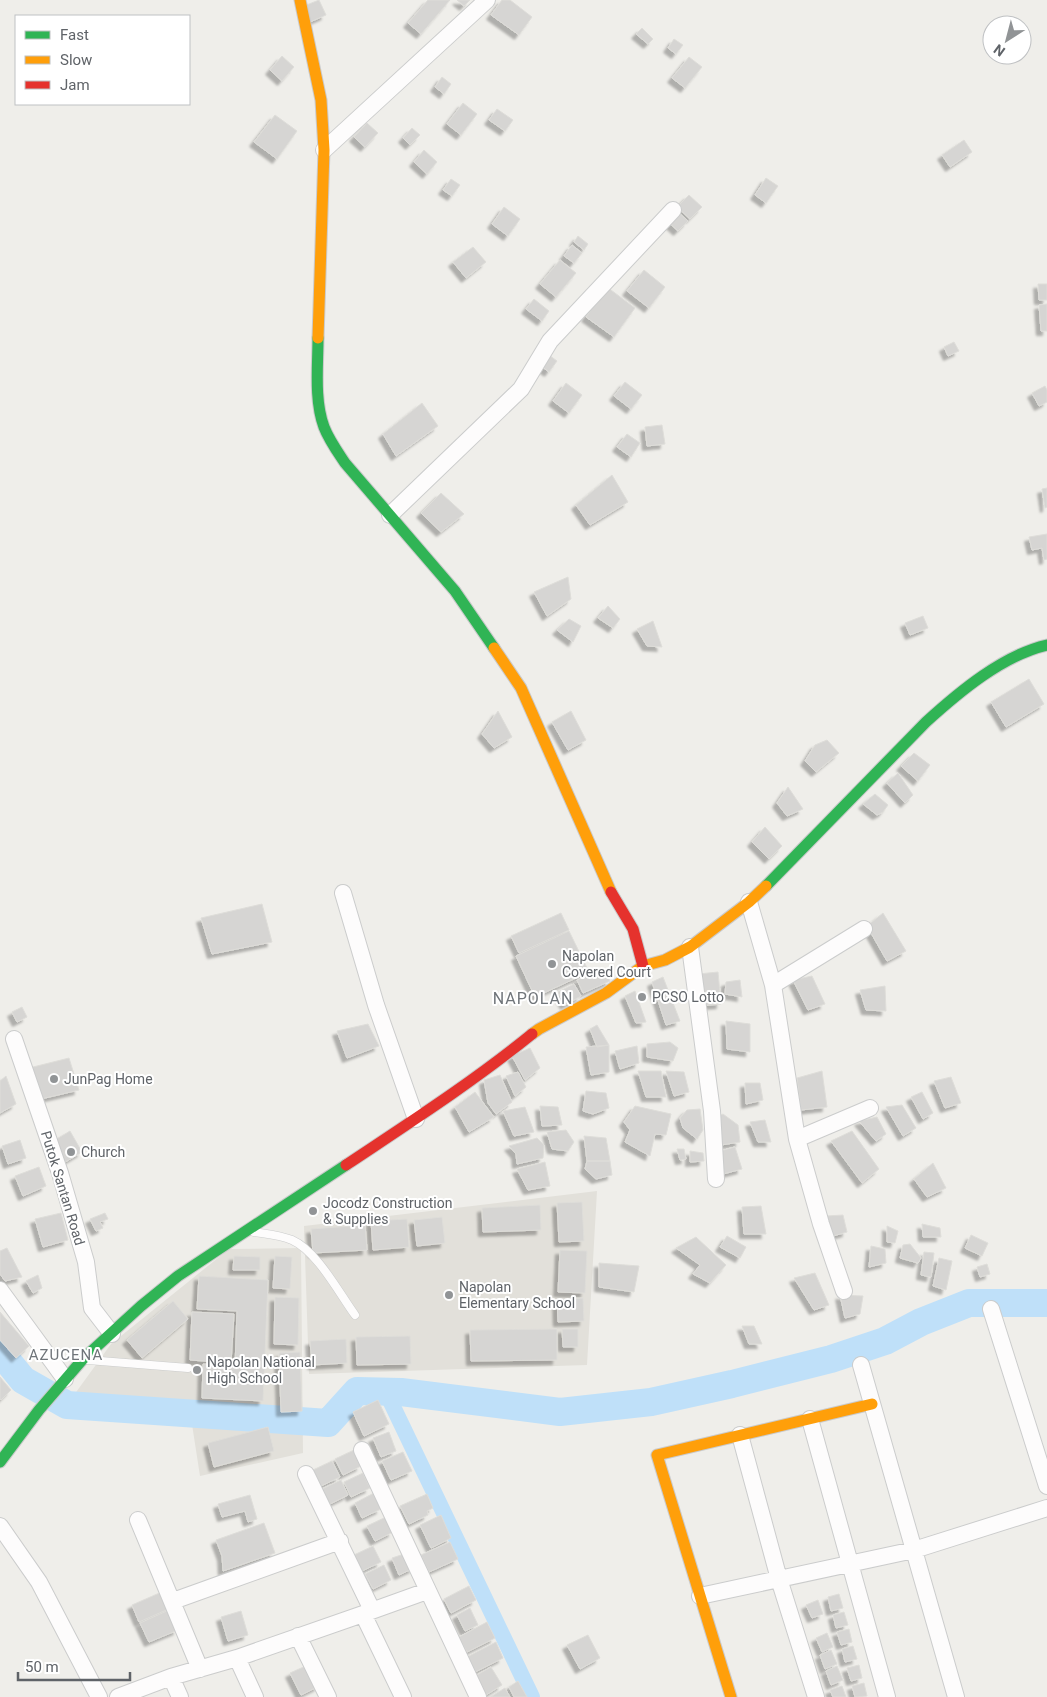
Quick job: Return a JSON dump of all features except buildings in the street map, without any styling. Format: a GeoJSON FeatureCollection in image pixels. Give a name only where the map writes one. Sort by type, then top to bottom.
{"type":"FeatureCollection","features":[{"type":"Feature","properties":{"kind":"street"},"geometry":{"type":"LineString","coordinates":[[300,0],[322,100],[324,150],[318,399],[324,425],[332,445],[345,463],[455,591],[521,688],[611,894],[632,929],[643,966]]}},
{"type":"Feature","properties":{"kind":"street"},"geometry":{"type":"LineString","coordinates":[[324,150],[487,0]]}},
{"type":"Feature","properties":{"kind":"street"},"geometry":{"type":"LineString","coordinates":[[390,515],[521,390],[550,341],[673,210]]}},
{"type":"Feature","properties":{"kind":"street"},"geometry":{"type":"LineString","coordinates":[[0,1462],[39,1410],[83,1359],[141,1306],[178,1276],[416,1120],[504,1058],[538,1029],[606,993],[643,966],[665,960],[690,946],[748,902],[802,851],[926,722],[953,697],[989,672],[1033,648],[1047,644]]}},
{"type":"Feature","properties":{"kind":"street"},"geometry":{"type":"LineString","coordinates":[[342,892],[376,1005],[416,1120]]}},
{"type":"Feature","properties":{"kind":"street"},"geometry":{"type":"LineString","coordinates":[[748,902],[773,985],[797,1139],[821,1224],[844,1291]]}},
{"type":"Feature","properties":{"kind":"street"},"geometry":{"type":"LineString","coordinates":[[773,985],[864,929]]}},
{"type":"Feature","properties":{"kind":"street"},"geometry":{"type":"LineString","coordinates":[[690,946],[712,1111],[716,1179]]}},
{"type":"Feature","properties":{"kind":"street","name":"Putok Santan Road"},"geometry":{"type":"LineString","coordinates":[[14,1039],[60,1174],[86,1262],[92,1308],[112,1334]]}},
{"type":"Feature","properties":{"kind":"street"},"geometry":{"type":"LineString","coordinates":[[797,1139],[870,1108]]}},
{"type":"Feature","properties":{"kind":"street"},"geometry":{"type":"LineString","coordinates":[[0,1290],[65,1379]]}},
{"type":"Feature","properties":{"kind":"street"},"geometry":{"type":"LineString","coordinates":[[991,1309],[1047,1486]]}},
{"type":"Feature","properties":{"kind":"street"},"geometry":{"type":"LineString","coordinates":[[861,1365],[956,1697]]}},
{"type":"Feature","properties":{"kind":"street"},"geometry":{"type":"LineString","coordinates":[[732,1697],[657,1455],[872,1404]]}},
{"type":"Feature","properties":{"kind":"street"},"geometry":{"type":"LineString","coordinates":[[810,1418],[887,1697]]}},
{"type":"Feature","properties":{"kind":"street"},"geometry":{"type":"LineString","coordinates":[[740,1435],[779,1578],[816,1697]]}},
{"type":"Feature","properties":{"kind":"street"},"geometry":{"type":"LineString","coordinates":[[362,1450],[478,1697]]}},
{"type":"Feature","properties":{"kind":"street"},"geometry":{"type":"LineString","coordinates":[[306,1474],[340,1541],[403,1697]]}},
{"type":"Feature","properties":{"kind":"street"},"geometry":{"type":"LineString","coordinates":[[700,1596],[914,1550],[1047,1508]]}},
{"type":"Feature","properties":{"kind":"street"},"geometry":{"type":"LineString","coordinates":[[138,1520],[200,1669]]}},
{"type":"Feature","properties":{"kind":"street"},"geometry":{"type":"LineString","coordinates":[[0,1526],[39,1582],[99,1697]]}},
{"type":"Feature","properties":{"kind":"street"},"geometry":{"type":"LineString","coordinates":[[173,1601],[340,1541]]}},
{"type":"Feature","properties":{"kind":"street"},"geometry":{"type":"LineString","coordinates":[[118,1697],[171,1677],[237,1658],[427,1590]]}},
{"type":"Feature","properties":{"kind":"street"},"geometry":{"type":"LineString","coordinates":[[298,1636],[328,1697]]}},
{"type":"Feature","properties":{"kind":"street"},"geometry":{"type":"LineString","coordinates":[[237,1658],[255,1697]]}},
{"type":"Feature","properties":{"kind":"street"},"geometry":{"type":"LineString","coordinates":[[171,1677],[180,1697]]}},
{"type":"Feature","properties":{"kind":"lane"},"geometry":{"type":"LineString","coordinates":[[248,1231],[280,1236],[301,1245],[321,1267],[355,1315]]}},
{"type":"Feature","properties":{"kind":"lane"},"geometry":{"type":"LineString","coordinates":[[83,1359],[188,1368]]}},
{"type":"Feature","properties":{"kind":"shaded area","name":"Napolan Elementary School"},"geometry":{"type":"Polygon","coordinates":[[[597,1191],[587,1365],[309,1374],[304,1226],[597,1191]]]}},
{"type":"Feature","properties":{"kind":"shaded area","name":"Napolan National High School"},"geometry":{"type":"Polygon","coordinates":[[[301,1248],[303,1453],[200,1476],[189,1405],[74,1395],[111,1344],[229,1249],[301,1248]]]}},
{"type":"Feature","properties":{"kind":"waterway"},"geometry":{"type":"LineString","coordinates":[[0,1352],[23,1380],[67,1405],[328,1423],[357,1391],[401,1392],[560,1412],[651,1402],[831,1359],[885,1341],[921,1322],[969,1303],[1047,1303]]}},
{"type":"Feature","properties":{"kind":"waterway"},"geometry":{"type":"LineString","coordinates":[[386,1392],[532,1697]]}},
{"type":"Feature","properties":{"kind":"traffic: fast"},"geometry":{"type":"LineString","coordinates":[[318,338],[317,383],[319,406],[324,427],[331,441],[345,463],[455,591],[494,648]]}},
{"type":"Feature","properties":{"kind":"traffic: fast"},"geometry":{"type":"LineString","coordinates":[[766,886],[939,710],[967,687],[998,666],[1014,657],[1047,645]]}},
{"type":"Feature","properties":{"kind":"traffic: fast"},"geometry":{"type":"LineString","coordinates":[[0,1462],[39,1410],[83,1359],[141,1306],[178,1276],[346,1165]]}},
{"type":"Feature","properties":{"kind":"traffic: slow"},"geometry":{"type":"LineString","coordinates":[[300,0],[321,100],[324,150],[318,338]]}},
{"type":"Feature","properties":{"kind":"traffic: slow"},"geometry":{"type":"LineString","coordinates":[[494,648],[521,688],[611,892]]}},
{"type":"Feature","properties":{"kind":"traffic: slow"},"geometry":{"type":"LineString","coordinates":[[532,1034],[606,993],[643,966],[665,960],[690,947],[749,902],[766,886]]}},
{"type":"Feature","properties":{"kind":"traffic: slow"},"geometry":{"type":"LineString","coordinates":[[731,1697],[657,1455],[872,1404]]}},
{"type":"Feature","properties":{"kind":"traffic: jam"},"geometry":{"type":"LineString","coordinates":[[611,892],[633,929],[643,966]]}},
{"type":"Feature","properties":{"kind":"traffic: jam"},"geometry":{"type":"LineString","coordinates":[[346,1165],[464,1085],[532,1034]]}},
{"type":"Feature","properties":{"kind":"place","name":"Napolan Covered Court"},"geometry":{"type":"Point","coordinates":[552,964]}},
{"type":"Feature","properties":{"kind":"place","name":"PCSO Lotto"},"geometry":{"type":"Point","coordinates":[642,997]}},
{"type":"Feature","properties":{"kind":"place","name":"JunPag Home"},"geometry":{"type":"Point","coordinates":[54,1079]}},
{"type":"Feature","properties":{"kind":"place","name":"Church"},"geometry":{"type":"Point","coordinates":[71,1152]}},
{"type":"Feature","properties":{"kind":"place","name":"Jocodz Construction & Supplies"},"geometry":{"type":"Point","coordinates":[313,1211]}},
{"type":"Feature","properties":{"kind":"place","name":"Napolan Elementary School"},"geometry":{"type":"Point","coordinates":[449,1295]}},
{"type":"Feature","properties":{"kind":"place","name":"Napolan National High School"},"geometry":{"type":"Point","coordinates":[197,1370]}},
{"type":"Feature","properties":{"kind":"district","name":"NAPOLAN"},"geometry":{"type":"Point","coordinates":[533,998]}},
{"type":"Feature","properties":{"kind":"district","name":"AZUCENA"},"geometry":{"type":"Point","coordinates":[66,1355]}}]}
